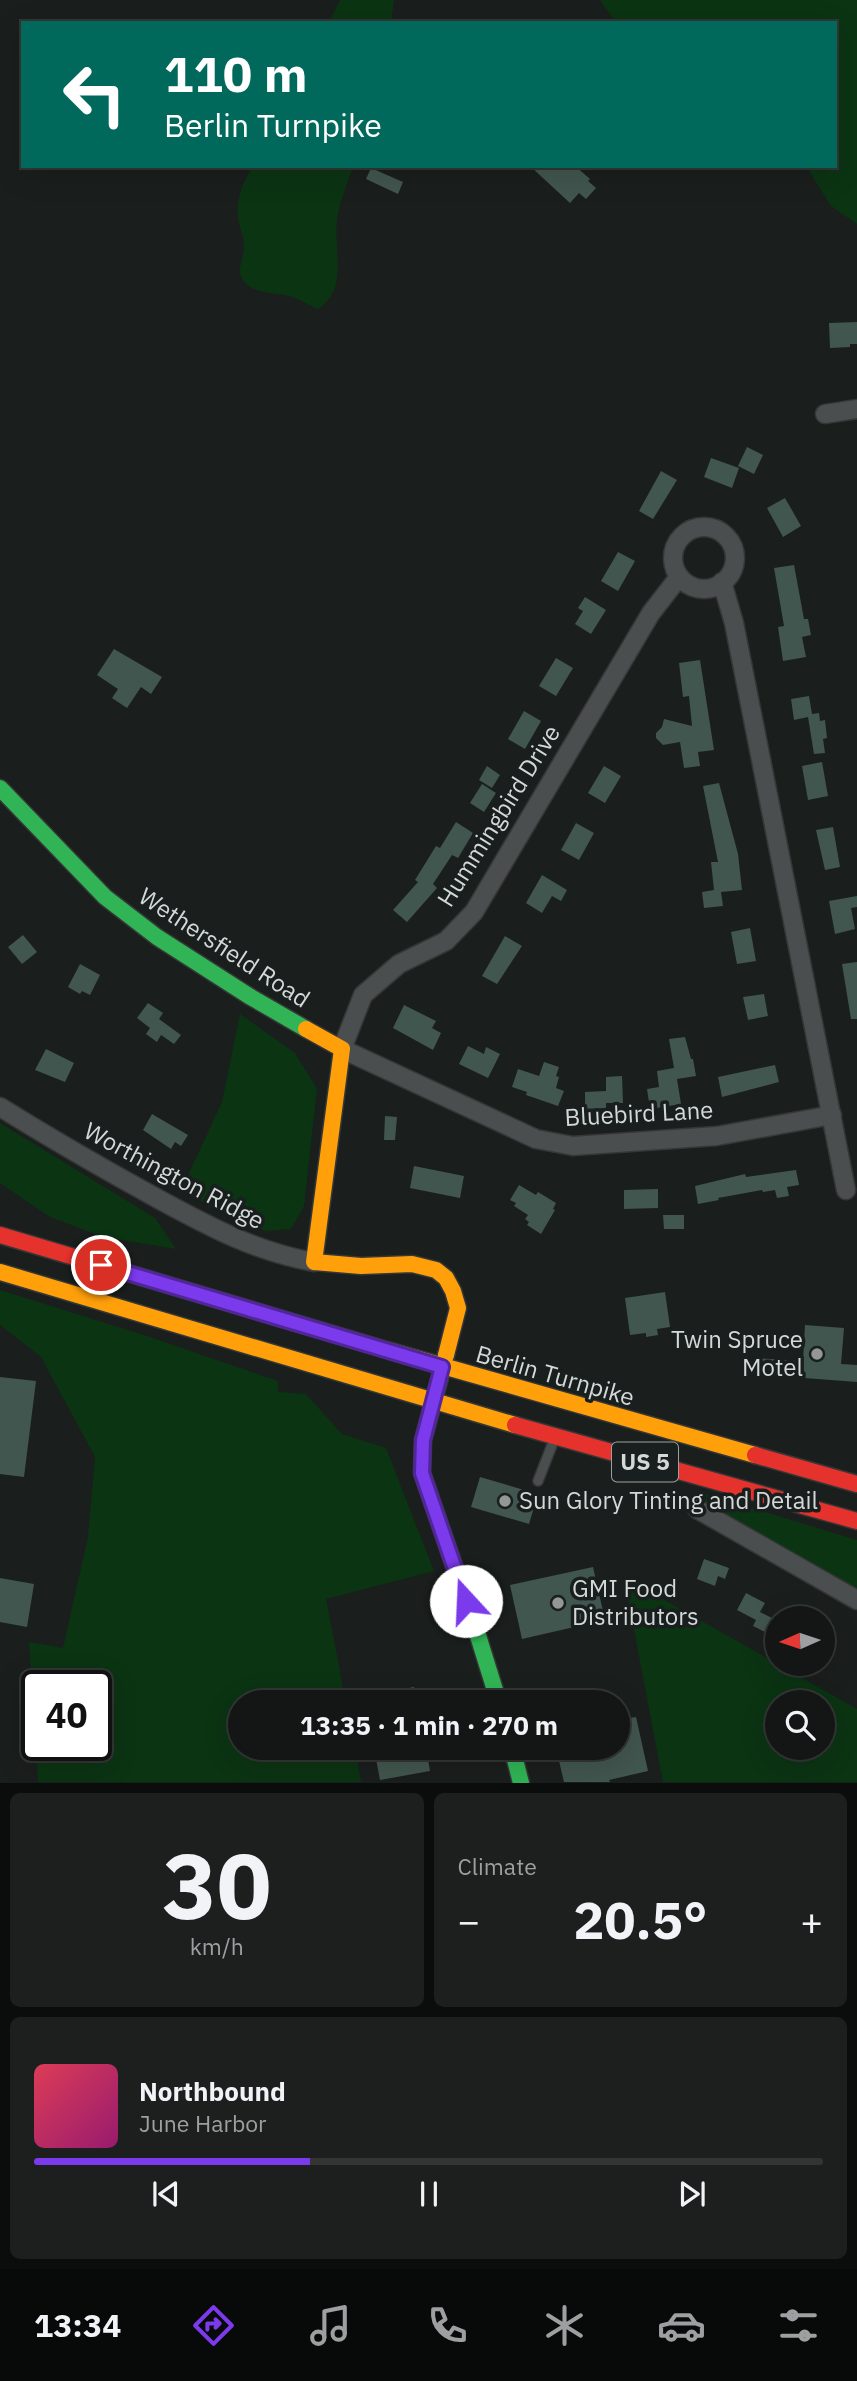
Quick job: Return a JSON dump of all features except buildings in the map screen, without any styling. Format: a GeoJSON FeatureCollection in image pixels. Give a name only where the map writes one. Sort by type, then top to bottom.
{"type":"FeatureCollection","features":[{"type":"Feature","properties":{"kind":"main road","name":"Wethersfield Road"},"geometry":{"type":"LineString","coordinates":[[0,788],[106,897],[157,937],[249,996],[341,1049]]}},
{"type":"Feature","properties":{"kind":"main road","name":"Hummingbird Drive"},"geometry":{"type":"LineString","coordinates":[[314,1262],[341,1049]]}},
{"type":"Feature","properties":{"kind":"main road","name":"Berlin Turnpike"},"geometry":{"type":"LineString","coordinates":[[0,1235],[442,1367],[857,1484]]}},
{"type":"Feature","properties":{"kind":"main road","name":"Worthington Ridge"},"geometry":{"type":"LineString","coordinates":[[314,1262],[369,1266],[418,1263],[446,1277],[455,1291],[458,1307],[423,1440],[422,1473],[495,1690]]}},
{"type":"Feature","properties":{"kind":"main road","name":"US 5"},"geometry":{"type":"LineString","coordinates":[[0,1272],[433,1402],[857,1521]]}},
{"type":"Feature","properties":{"kind":"main road"},"geometry":{"type":"LineString","coordinates":[[515,1760],[521,1783]]}},
{"type":"Feature","properties":{"kind":"street"},"geometry":{"type":"LineString","coordinates":[[825,414],[857,409]]}},
{"type":"Feature","properties":{"kind":"street"},"geometry":{"type":"LineString","coordinates":[[708,527],[723,533],[733,548],[733,568],[722,582],[714,587],[701,589],[689,585],[679,577],[672,558],[677,541],[684,533],[692,528],[708,527]]}},
{"type":"Feature","properties":{"kind":"street","name":"Hummingbird Drive"},"geometry":{"type":"LineString","coordinates":[[341,1049],[363,995],[399,964],[446,941],[474,912],[651,613],[679,577]]}},
{"type":"Feature","properties":{"kind":"street"},"geometry":{"type":"LineString","coordinates":[[722,582],[734,623],[846,1190]]}},
{"type":"Feature","properties":{"kind":"street","name":"Bluebird Lane"},"geometry":{"type":"LineString","coordinates":[[341,1049],[536,1139],[573,1146],[717,1136],[832,1115]]}},
{"type":"Feature","properties":{"kind":"street","name":"Worthington Ridge"},"geometry":{"type":"LineString","coordinates":[[0,1107],[111,1173],[240,1241],[287,1257],[314,1262]]}},
{"type":"Feature","properties":{"kind":"street"},"geometry":{"type":"LineString","coordinates":[[697,1509],[857,1600]]}},
{"type":"Feature","properties":{"kind":"lane"},"geometry":{"type":"LineString","coordinates":[[538,1481],[555,1437]]}},
{"type":"Feature","properties":{"kind":"green space"},"geometry":{"type":"Polygon","coordinates":[[[340,0],[394,0],[391,21],[330,21],[340,0]]]}},
{"type":"Feature","properties":{"kind":"green space"},"geometry":{"type":"Polygon","coordinates":[[[600,0],[857,0],[857,224],[831,206],[807,168],[837,168],[837,21],[615,21],[600,0]]]}},
{"type":"Feature","properties":{"kind":"green space"},"geometry":{"type":"Polygon","coordinates":[[[253,168],[352,168],[336,226],[337,278],[328,300],[318,309],[292,297],[252,288],[243,280],[240,269],[244,245],[238,203],[253,168]]]}},
{"type":"Feature","properties":{"kind":"green space"},"geometry":{"type":"Polygon","coordinates":[[[240,1014],[295,1053],[317,1089],[304,1206],[291,1229],[267,1231],[233,1220],[181,1190],[222,1102],[240,1014]]]}},
{"type":"Feature","properties":{"kind":"green space"},"geometry":{"type":"Polygon","coordinates":[[[0,1123],[155,1218],[176,1249],[103,1237],[50,1217],[0,1183],[0,1123]]]}},
{"type":"Feature","properties":{"kind":"green space"},"geometry":{"type":"Polygon","coordinates":[[[0,1290],[278,1381],[278,1392],[306,1394],[342,1434],[386,1448],[434,1571],[326,1599],[344,1690],[228,1690],[228,1760],[357,1760],[361,1782],[38,1782],[37,1761],[112,1761],[112,1670],[31,1670],[29,1642],[63,1648],[88,1537],[95,1457],[41,1357],[0,1325],[0,1290]]]}},
{"type":"Feature","properties":{"kind":"green space"},"geometry":{"type":"Polygon","coordinates":[[[706,1494],[857,1540],[857,1590],[705,1507],[706,1494]]]}},
{"type":"Feature","properties":{"kind":"green space"},"geometry":{"type":"Polygon","coordinates":[[[624,1577],[765,1657],[765,1676],[799,1676],[823,1690],[765,1690],[765,1760],[835,1760],[835,1697],[857,1709],[857,1782],[663,1782],[624,1577]]]}},
{"type":"Feature","properties":{"kind":"traffic: fast"},"geometry":{"type":"LineString","coordinates":[[0,788],[105,897],[157,937],[306,1029]]}},
{"type":"Feature","properties":{"kind":"traffic: fast"},"geometry":{"type":"LineString","coordinates":[[446,1355],[423,1440],[422,1473],[495,1690]]}},
{"type":"Feature","properties":{"kind":"traffic: fast"},"geometry":{"type":"LineString","coordinates":[[515,1760],[521,1783]]}},
{"type":"Feature","properties":{"kind":"traffic: slow"},"geometry":{"type":"LineString","coordinates":[[306,1029],[342,1049],[314,1262],[361,1266],[412,1264],[436,1270],[446,1278],[458,1308],[446,1355]]}},
{"type":"Feature","properties":{"kind":"traffic: slow"},"geometry":{"type":"LineString","coordinates":[[0,1272],[515,1425]]}},
{"type":"Feature","properties":{"kind":"traffic: slow"},"geometry":{"type":"LineString","coordinates":[[390,1351],[755,1455]]}},
{"type":"Feature","properties":{"kind":"traffic: jam"},"geometry":{"type":"LineString","coordinates":[[0,1235],[390,1351]]}},
{"type":"Feature","properties":{"kind":"traffic: jam"},"geometry":{"type":"LineString","coordinates":[[515,1425],[857,1521]]}},
{"type":"Feature","properties":{"kind":"traffic: jam"},"geometry":{"type":"LineString","coordinates":[[755,1455],[857,1484]]}},
{"type":"Feature","properties":{"kind":"place","name":"Twin Spruce Motel"},"geometry":{"type":"Point","coordinates":[817,1354]}},
{"type":"Feature","properties":{"kind":"place","name":"Sun Glory Tinting and Detail"},"geometry":{"type":"Point","coordinates":[505,1501]}},
{"type":"Feature","properties":{"kind":"place","name":"GMI Food Distributors"},"geometry":{"type":"Point","coordinates":[558,1603]}},
{"type":"Feature","properties":{"kind":"route"},"geometry":{"type":"LineString","coordinates":[[101,1265],[442,1367],[423,1440],[422,1473],[466,1601]]}}]}
